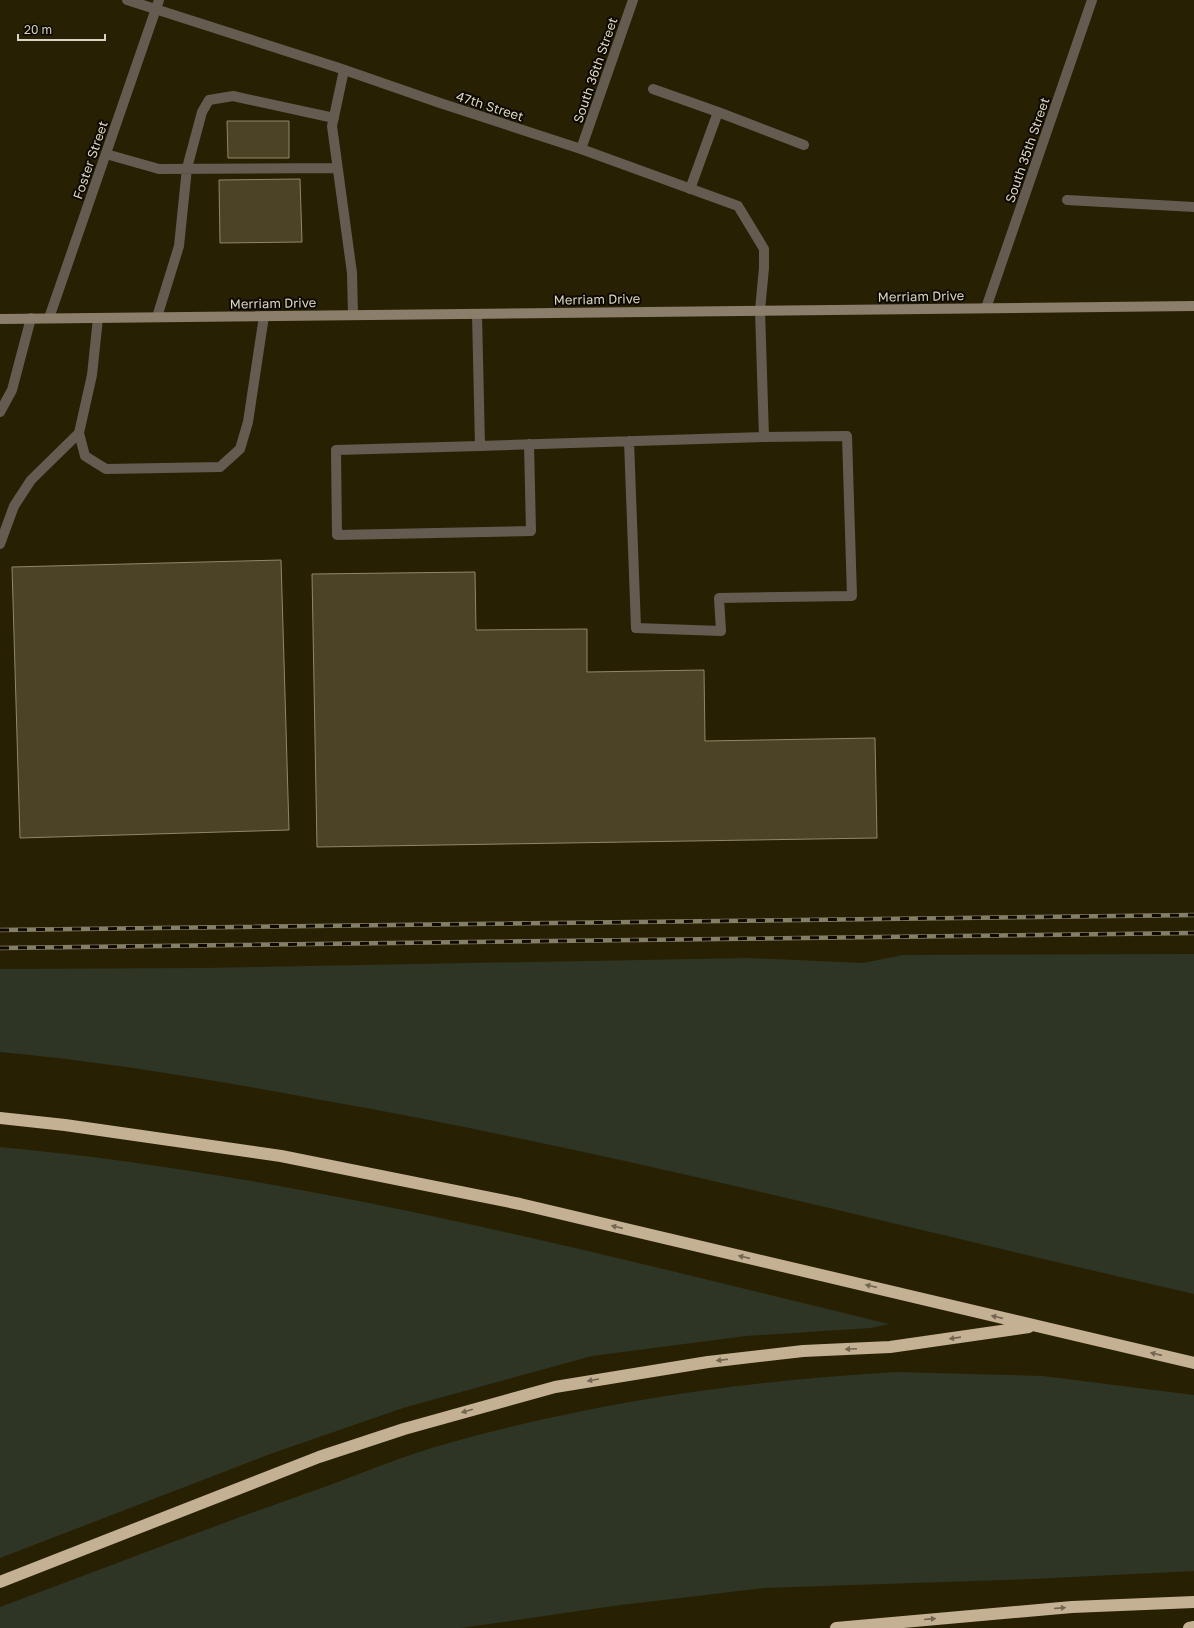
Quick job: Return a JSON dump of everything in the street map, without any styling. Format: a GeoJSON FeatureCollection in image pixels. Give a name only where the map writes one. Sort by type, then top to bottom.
{"type":"FeatureCollection","features":[{"type":"Feature","properties":{"kind":"highway"},"geometry":{"type":"LineString","coordinates":[[0,1118],[65,1125],[281,1156],[489,1198],[1194,1362]]}},
{"type":"Feature","properties":{"kind":"highway"},"geometry":{"type":"LineString","coordinates":[[0,1582],[319,1457],[404,1429],[555,1387],[708,1362],[803,1351],[890,1347],[1035,1326]]}},
{"type":"Feature","properties":{"kind":"highway"},"geometry":{"type":"LineString","coordinates":[[836,1628],[1072,1607],[1194,1602]]}},
{"type":"Feature","properties":{"kind":"highway"},"geometry":{"type":"LineString","coordinates":[[1189,1628],[1194,1627]]}},
{"type":"Feature","properties":{"kind":"main road","name":"Merriam Drive"},"geometry":{"type":"LineString","coordinates":[[0,319],[1194,306]]}},
{"type":"Feature","properties":{"kind":"street","name":"47th Street"},"geometry":{"type":"LineString","coordinates":[[127,0],[156,10],[190,19],[581,149],[738,206],[764,249],[764,268],[760,310],[764,437]]}},
{"type":"Feature","properties":{"kind":"street","name":"Foster Street"},"geometry":{"type":"LineString","coordinates":[[49,318],[159,0]]}},
{"type":"Feature","properties":{"kind":"street","name":"South 36th Street"},"geometry":{"type":"LineString","coordinates":[[581,149],[633,0]]}},
{"type":"Feature","properties":{"kind":"street","name":"South 35th Street"},"geometry":{"type":"LineString","coordinates":[[986,308],[1092,0]]}},
{"type":"Feature","properties":{"kind":"street"},"geometry":{"type":"LineString","coordinates":[[344,70],[332,126],[352,273],[353,315]]}},
{"type":"Feature","properties":{"kind":"street"},"geometry":{"type":"LineString","coordinates":[[653,89],[718,112],[804,146]]}},
{"type":"Feature","properties":{"kind":"street"},"geometry":{"type":"LineString","coordinates":[[157,317],[178,246],[187,168],[202,112],[209,100],[233,96],[334,118]]}},
{"type":"Feature","properties":{"kind":"street"},"geometry":{"type":"LineString","coordinates":[[690,189],[718,112]]}},
{"type":"Feature","properties":{"kind":"street"},"geometry":{"type":"LineString","coordinates":[[106,154],[159,169],[337,168]]}},
{"type":"Feature","properties":{"kind":"street"},"geometry":{"type":"LineString","coordinates":[[1067,200],[1194,207]]}},
{"type":"Feature","properties":{"kind":"street"},"geometry":{"type":"LineString","coordinates":[[477,314],[480,446]]}},
{"type":"Feature","properties":{"kind":"street"},"geometry":{"type":"LineString","coordinates":[[98,318],[92,375],[79,433],[86,456],[106,469],[220,467],[240,449],[248,422],[264,316]]}},
{"type":"Feature","properties":{"kind":"street"},"geometry":{"type":"LineString","coordinates":[[0,412],[12,390],[31,318]]}},
{"type":"Feature","properties":{"kind":"street"},"geometry":{"type":"LineString","coordinates":[[0,544],[14,506],[31,480],[79,433]]}},
{"type":"Feature","properties":{"kind":"street"},"geometry":{"type":"LineString","coordinates":[[529,444],[531,531],[337,535],[336,450],[480,446],[529,444],[629,441],[764,437],[847,436],[852,596],[719,598],[722,631],[636,628],[629,441]]}},
{"type":"Feature","properties":{"kind":"green space"},"geometry":{"type":"Polygon","coordinates":[[[1194,954],[1194,1294],[762,1192],[545,1144],[205,1079],[82,1061],[0,1052],[0,969],[203,968],[748,958],[863,963],[903,955],[1194,954]]]}},
{"type":"Feature","properties":{"kind":"green space"},"geometry":{"type":"Polygon","coordinates":[[[0,1147],[113,1160],[225,1176],[448,1219],[669,1270],[889,1324],[871,1328],[746,1336],[592,1356],[403,1408],[273,1453],[0,1558],[0,1147]]]}},
{"type":"Feature","properties":{"kind":"green space"},"geometry":{"type":"Polygon","coordinates":[[[896,1372],[1043,1376],[1194,1395],[1194,1571],[1033,1579],[764,1588],[613,1606],[461,1628],[0,1628],[0,1607],[237,1518],[435,1447],[549,1418],[664,1396],[779,1381],[896,1372]]]}},
{"type":"Feature","properties":{"kind":"building"},"geometry":{"type":"Polygon","coordinates":[[[227,121],[289,121],[289,158],[228,158],[227,121]]]}},
{"type":"Feature","properties":{"kind":"building"},"geometry":{"type":"Polygon","coordinates":[[[300,179],[302,242],[220,243],[219,180],[300,179]]]}},
{"type":"Feature","properties":{"kind":"building"},"geometry":{"type":"Polygon","coordinates":[[[281,560],[289,830],[20,838],[12,567],[281,560]]]}},
{"type":"Feature","properties":{"kind":"building"},"geometry":{"type":"Polygon","coordinates":[[[475,572],[476,630],[587,629],[587,672],[704,670],[705,741],[875,738],[877,838],[317,847],[312,574],[475,572]]]}},
{"type":"Feature","properties":{"kind":"railway"},"geometry":{"type":"LineString","coordinates":[[0,930],[1194,915]]}},
{"type":"Feature","properties":{"kind":"railway"},"geometry":{"type":"LineString","coordinates":[[0,948],[1194,933]]}}]}
